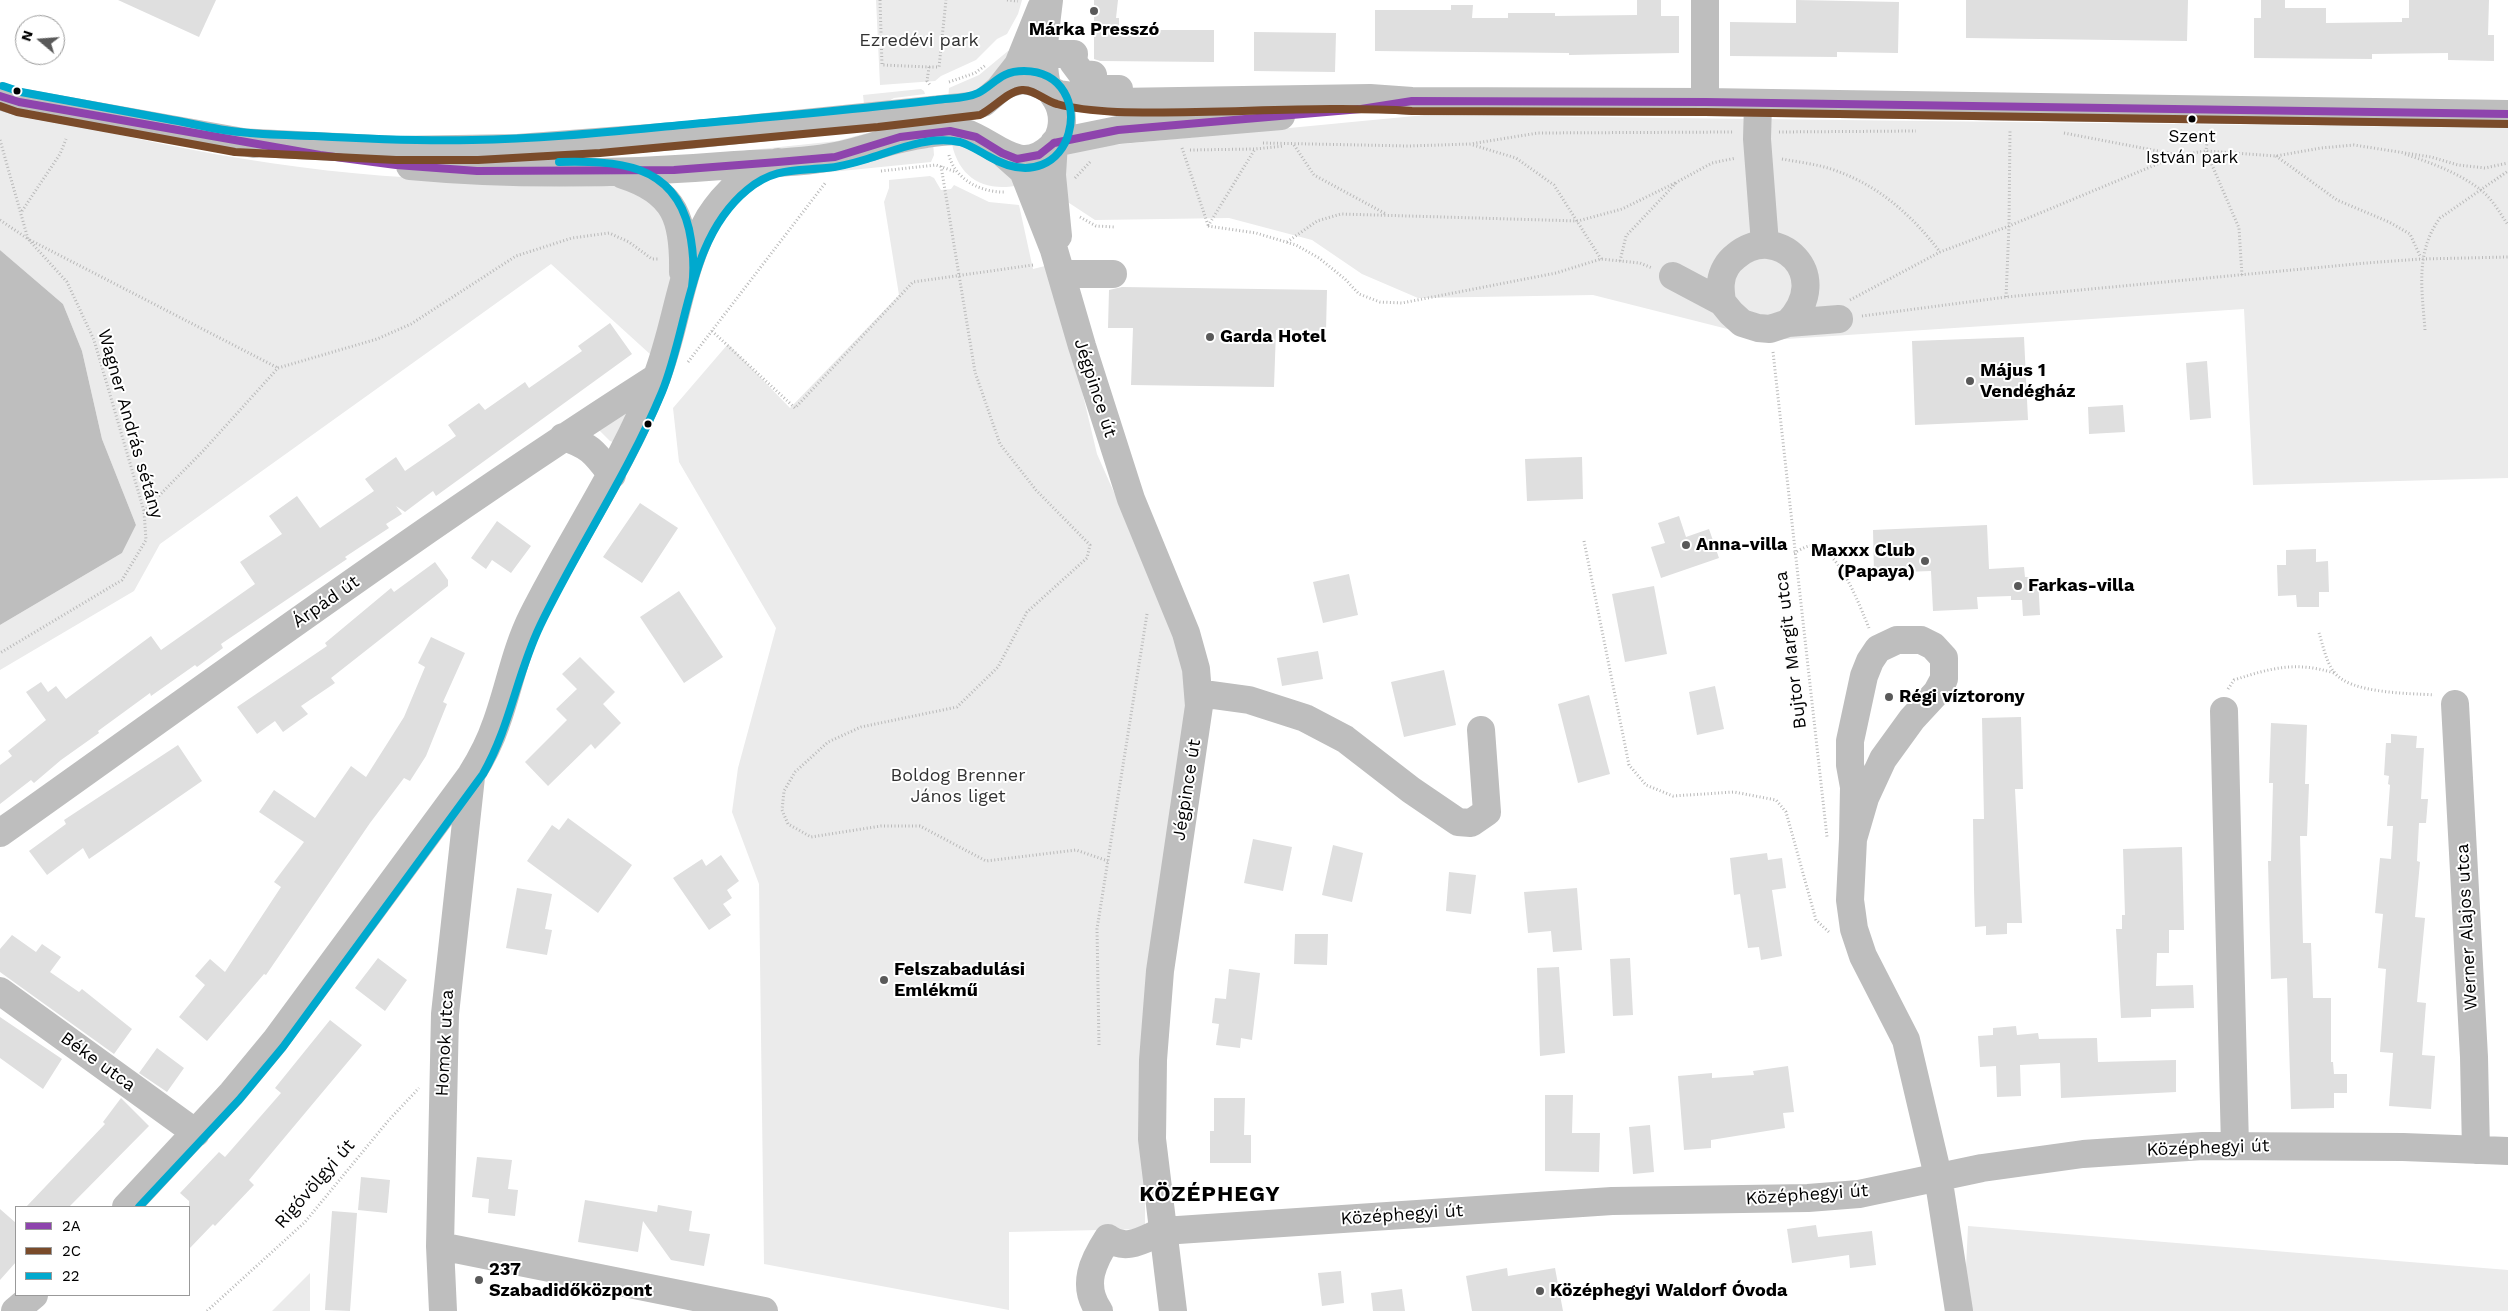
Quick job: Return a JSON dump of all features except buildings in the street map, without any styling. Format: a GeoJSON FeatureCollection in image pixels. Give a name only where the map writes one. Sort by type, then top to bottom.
{"type":"FeatureCollection","features":[{"type":"Feature","properties":{"kind":"street"},"geometry":{"type":"LineString","coordinates":[[237,142],[355,149],[477,150],[688,135],[971,106],[983,103],[1018,65],[1044,0]]}},
{"type":"Feature","properties":{"kind":"street"},"geometry":{"type":"LineString","coordinates":[[0,96],[20,102],[237,142],[320,155],[432,168],[502,172],[688,169],[835,156],[900,137],[950,131],[970,135],[1017,158],[1034,157],[1044,152],[1054,143],[1061,128],[1062,116],[1057,100],[1050,91],[1046,81],[1045,62],[1050,0]]}},
{"type":"Feature","properties":{"kind":"street"},"geometry":{"type":"LineString","coordinates":[[1705,0],[1705,102]]}},
{"type":"Feature","properties":{"kind":"street"},"geometry":{"type":"LineString","coordinates":[[1058,54],[1074,54],[1073,62],[1082,74],[1093,75],[1092,89],[1166,89],[1243,100]]}},
{"type":"Feature","properties":{"kind":"street"},"geometry":{"type":"LineString","coordinates":[[1000,151],[987,136],[984,122],[985,109],[995,92],[1016,81],[1027,80],[1040,84],[1050,91],[1116,102],[1370,98],[1412,101],[1705,102],[1758,104],[2009,125],[2508,114]]}},
{"type":"Feature","properties":{"kind":"street"},"geometry":{"type":"LineString","coordinates":[[1054,143],[1118,130],[1361,109],[1412,101]]}},
{"type":"Feature","properties":{"kind":"street"},"geometry":{"type":"LineString","coordinates":[[1758,104],[1757,132],[1765,244]]}},
{"type":"Feature","properties":{"kind":"street"},"geometry":{"type":"LineString","coordinates":[[682,282],[683,261],[680,226],[688,169],[688,135]]}},
{"type":"Feature","properties":{"kind":"street","name":"Jégpince út"},"geometry":{"type":"LineString","coordinates":[[1054,143],[1052,184],[1056,276]]}},
{"type":"Feature","properties":{"kind":"street","name":"Jégpince út"},"geometry":{"type":"LineString","coordinates":[[1000,151],[1020,166],[1028,180],[1056,276],[1082,346],[1131,499],[1186,633],[1196,669],[1199,706],[1160,971],[1153,1060],[1152,1139],[1173,1311]]}},
{"type":"Feature","properties":{"kind":"street"},"geometry":{"type":"LineString","coordinates":[[127,1206],[196,1133],[275,1041],[471,775],[486,750],[497,723],[510,675],[532,617],[612,475],[657,378],[682,282],[702,233],[718,205],[735,186],[769,164],[778,162]]}},
{"type":"Feature","properties":{"kind":"street"},"geometry":{"type":"LineString","coordinates":[[607,171],[653,187],[672,205],[680,226]]}},
{"type":"Feature","properties":{"kind":"street"},"geometry":{"type":"LineString","coordinates":[[1722,302],[1720,281],[1728,262],[1744,248],[1765,244],[1780,248],[1792,256],[1802,268],[1805,298],[1799,312],[1779,326]]}},
{"type":"Feature","properties":{"kind":"street"},"geometry":{"type":"LineString","coordinates":[[1056,276],[1113,274]]}},
{"type":"Feature","properties":{"kind":"street"},"geometry":{"type":"LineString","coordinates":[[1673,276],[1722,302],[1730,313],[1742,323],[1758,328],[1779,326],[1841,312]]}},
{"type":"Feature","properties":{"kind":"street","name":"Árpád út"},"geometry":{"type":"LineString","coordinates":[[0,833],[300,619],[563,437],[657,378]]}},
{"type":"Feature","properties":{"kind":"street"},"geometry":{"type":"LineString","coordinates":[[563,437],[582,443],[594,452],[612,475]]}},
{"type":"Feature","properties":{"kind":"street"},"geometry":{"type":"LineString","coordinates":[[1840,842],[1865,798],[1883,759],[1912,719],[1937,692],[1944,679],[1944,658],[1933,646],[1921,640],[1897,640],[1878,649],[1864,676],[1850,741],[1850,765],[1854,787],[1840,842],[1854,929],[1863,956],[1906,1040],[1938,1176],[1960,1311]]}},
{"type":"Feature","properties":{"kind":"street"},"geometry":{"type":"LineString","coordinates":[[1198,692],[1249,700],[1305,718],[1345,739],[1410,790],[1458,822],[1471,822],[1487,812],[1481,730]]}},
{"type":"Feature","properties":{"kind":"street","name":"Werner Alajos utca"},"geometry":{"type":"LineString","coordinates":[[2455,704],[2474,1057],[2476,1150]]}},
{"type":"Feature","properties":{"kind":"street"},"geometry":{"type":"LineString","coordinates":[[2224,711],[2235,1146]]}},
{"type":"Feature","properties":{"kind":"street","name":"Homok utca"},"geometry":{"type":"LineString","coordinates":[[443,1311],[440,1246],[444,1014],[471,775]]}},
{"type":"Feature","properties":{"kind":"street","name":"Béke utca"},"geometry":{"type":"LineString","coordinates":[[0,991],[196,1133]]}},
{"type":"Feature","properties":{"kind":"street","name":"Középhegyi út"},"geometry":{"type":"LineString","coordinates":[[1162,1231],[1612,1202],[1808,1198],[1859,1194],[1938,1176],[2083,1154],[2203,1146],[2508,1151]]}},
{"type":"Feature","properties":{"kind":"street"},"geometry":{"type":"LineString","coordinates":[[1099,1311],[1091,1294],[1089,1277],[1095,1258],[1108,1238],[1116,1245],[1131,1245],[1162,1231]]}},
{"type":"Feature","properties":{"kind":"street"},"geometry":{"type":"LineString","coordinates":[[440,1246],[764,1311]]}},
{"type":"Feature","properties":{"kind":"street"},"geometry":{"type":"LineString","coordinates":[[15,1311],[33,1296]]}},
{"type":"Feature","properties":{"kind":"path"},"geometry":{"type":"LineString","coordinates":[[880,0],[882,64],[929,68],[939,67],[946,0]]}},
{"type":"Feature","properties":{"kind":"path"},"geometry":{"type":"LineString","coordinates":[[946,84],[975,73],[989,62]]}},
{"type":"Feature","properties":{"kind":"path"},"geometry":{"type":"LineString","coordinates":[[929,68],[927,82],[930,85]]}},
{"type":"Feature","properties":{"kind":"path"},"geometry":{"type":"LineString","coordinates":[[2006,297],[2010,226],[2009,125]]}},
{"type":"Feature","properties":{"kind":"path"},"geometry":{"type":"LineString","coordinates":[[2208,130],[2206,151],[2239,228],[2242,276]]}},
{"type":"Feature","properties":{"kind":"path"},"geometry":{"type":"LineString","coordinates":[[1182,150],[1255,150],[1294,145],[1470,144],[1538,133],[1922,131]]}},
{"type":"Feature","properties":{"kind":"path"},"geometry":{"type":"LineString","coordinates":[[2063,133],[2179,155]]}},
{"type":"Feature","properties":{"kind":"path"},"geometry":{"type":"LineString","coordinates":[[22,211],[60,154],[66,139]]}},
{"type":"Feature","properties":{"kind":"path"},"geometry":{"type":"LineString","coordinates":[[0,140],[22,211],[28,240],[278,368]]}},
{"type":"Feature","properties":{"kind":"path"},"geometry":{"type":"LineString","coordinates":[[1180,142],[1208,226]]}},
{"type":"Feature","properties":{"kind":"path"},"geometry":{"type":"LineString","coordinates":[[1470,144],[1516,158],[1554,185],[1600,259]]}},
{"type":"Feature","properties":{"kind":"path"},"geometry":{"type":"LineString","coordinates":[[1294,145],[1314,174],[1389,216]]}},
{"type":"Feature","properties":{"kind":"path"},"geometry":{"type":"LineString","coordinates":[[1841,312],[1940,252],[2010,226],[2179,155],[2206,151],[2248,152],[2276,156],[2321,148],[2354,145],[2396,150],[2458,165],[2485,168],[2508,163]]}},
{"type":"Feature","properties":{"kind":"path"},"geometry":{"type":"LineString","coordinates":[[1208,226],[1255,150]]}},
{"type":"Feature","properties":{"kind":"path"},"geometry":{"type":"LineString","coordinates":[[2396,150],[2443,168],[2482,191],[2508,225]]}},
{"type":"Feature","properties":{"kind":"path"},"geometry":{"type":"LineString","coordinates":[[2276,156],[2336,200],[2389,222],[2410,234],[2422,259]]}},
{"type":"Feature","properties":{"kind":"path"},"geometry":{"type":"LineString","coordinates":[[936,165],[959,173]]}},
{"type":"Feature","properties":{"kind":"path"},"geometry":{"type":"LineString","coordinates":[[941,166],[974,372],[1000,444],[1036,490],[1090,544],[1087,558],[1027,612],[998,667],[958,707],[861,727],[828,742],[795,772],[784,791],[782,810],[788,824],[811,837],[881,826],[920,826],[986,861],[1076,850],[1108,861]]}},
{"type":"Feature","properties":{"kind":"path"},"geometry":{"type":"LineString","coordinates":[[2425,330],[2422,259],[2433,228],[2440,218],[2482,191],[2508,171]]}},
{"type":"Feature","properties":{"kind":"path"},"geometry":{"type":"LineString","coordinates":[[1287,243],[1317,221],[1341,214],[1578,221],[1622,209],[1677,182]]}},
{"type":"Feature","properties":{"kind":"path"},"geometry":{"type":"LineString","coordinates":[[822,188],[712,331],[795,408],[913,282],[959,276],[1056,276]]}},
{"type":"Feature","properties":{"kind":"path","name":"Wagner András sétány"},"geometry":{"type":"LineString","coordinates":[[0,220],[28,240],[67,282],[94,340],[144,511],[146,540],[122,580],[0,653]]}},
{"type":"Feature","properties":{"kind":"path"},"geometry":{"type":"LineString","coordinates":[[1208,226],[1256,233],[1287,243],[1319,258],[1345,279],[1359,294],[1380,302],[1402,303],[1556,273],[1600,259],[1640,263],[1673,276]]}},
{"type":"Feature","properties":{"kind":"path"},"geometry":{"type":"LineString","coordinates":[[144,511],[203,451],[278,368],[377,339],[411,324],[516,256],[572,238],[609,233],[629,242],[652,258],[661,258],[663,263]]}},
{"type":"Feature","properties":{"kind":"path"},"geometry":{"type":"LineString","coordinates":[[1841,312],[2422,259],[2508,257]]}},
{"type":"Feature","properties":{"kind":"path","name":"Bujtor Margit utca"},"geometry":{"type":"LineString","coordinates":[[1779,326],[1794,552],[1840,842]]}},
{"type":"Feature","properties":{"kind":"path"},"geometry":{"type":"LineString","coordinates":[[1584,541],[1629,766],[1646,785],[1673,796],[1734,792],[1776,800],[1786,812],[1816,920],[1836,938]]}},
{"type":"Feature","properties":{"kind":"path"},"geometry":{"type":"LineString","coordinates":[[1794,552],[1809,546],[1821,548],[1830,555],[1852,588],[1878,649]]}},
{"type":"Feature","properties":{"kind":"path"},"geometry":{"type":"LineString","coordinates":[[1099,1045],[1098,929],[1147,614]]}},
{"type":"Feature","properties":{"kind":"path"},"geometry":{"type":"LineString","coordinates":[[2319,633],[2335,674]]}},
{"type":"Feature","properties":{"kind":"path"},"geometry":{"type":"LineString","coordinates":[[2224,711],[2227,690],[2234,680],[2291,666],[2314,667],[2335,674],[2358,686],[2382,692],[2439,695],[2455,704]]}},
{"type":"Feature","properties":{"kind":"path","name":"Rigóvölgyi út"},"geometry":{"type":"LineString","coordinates":[[207,1311],[305,1222],[416,1089],[443,1078]]}},
{"type":"Feature","properties":{"kind":"green space","name":"Ezredévi park"},"geometry":{"type":"Polygon","coordinates":[[[876,0],[1022,0],[1018,14],[1007,34],[997,39],[976,60],[941,76],[935,81],[880,85],[876,0]]]}},
{"type":"Feature","properties":{"kind":"green space"},"geometry":{"type":"Polygon","coordinates":[[[1008,51],[1016,52],[982,92],[948,100],[949,88],[979,75],[1008,51]]]}},
{"type":"Feature","properties":{"kind":"green space"},"geometry":{"type":"Polygon","coordinates":[[[921,89],[925,94],[894,98],[885,103],[864,104],[863,95],[921,89]]]}},
{"type":"Feature","properties":{"kind":"green space"},"geometry":{"type":"Polygon","coordinates":[[[0,105],[162,144],[272,163],[383,176],[608,183],[631,186],[669,220],[671,282],[651,355],[551,264],[160,544],[134,591],[0,670],[0,625],[122,553],[136,525],[102,439],[82,351],[63,304],[0,250],[0,105]]]}},
{"type":"Feature","properties":{"kind":"green space","name":"Szent István park"},"geometry":{"type":"Polygon","coordinates":[[[1425,115],[2508,128],[2508,478],[2253,485],[2244,309],[1771,340],[1593,295],[1418,298],[1362,274],[1312,240],[1229,218],[1095,220],[1057,195],[1055,157],[1091,147],[1425,115]]]}},
{"type":"Feature","properties":{"kind":"green space"},"geometry":{"type":"Polygon","coordinates":[[[901,124],[831,147],[732,152],[837,141],[901,124]]]}},
{"type":"Feature","properties":{"kind":"green space"},"geometry":{"type":"Polygon","coordinates":[[[951,139],[958,139],[997,165],[1020,185],[994,187],[974,179],[959,163],[951,139]]]}},
{"type":"Feature","properties":{"kind":"green space"},"geometry":{"type":"Polygon","coordinates":[[[933,142],[934,155],[931,162],[811,174],[933,142]]]}},
{"type":"Feature","properties":{"kind":"green space","name":"Boldog Brenner János liget"},"geometry":{"type":"Polygon","coordinates":[[[930,176],[934,178],[941,190],[951,189],[954,185],[989,202],[1019,205],[1033,269],[1045,266],[1072,349],[1097,454],[1176,632],[1185,669],[1187,718],[1145,1094],[1145,1229],[1009,1232],[1009,1310],[764,1264],[759,884],[732,812],[738,768],[776,628],[679,462],[673,408],[728,344],[790,408],[899,295],[884,202],[889,188],[889,180],[930,176]]]}},
{"type":"Feature","properties":{"kind":"green space"},"geometry":{"type":"Polygon","coordinates":[[[632,402],[613,442],[610,441],[598,429],[632,402]]]}},
{"type":"Feature","properties":{"kind":"green space"},"geometry":{"type":"Polygon","coordinates":[[[1968,1226],[2508,1270],[2508,1311],[1964,1311],[1968,1226]]]}},
{"type":"Feature","properties":{"kind":"green space"},"geometry":{"type":"Polygon","coordinates":[[[310,1273],[310,1311],[272,1311],[310,1273]]]}},
{"type":"Feature","properties":{"kind":"shaded area"},"geometry":{"type":"Polygon","coordinates":[[[0,250],[63,304],[82,351],[102,439],[136,525],[122,553],[0,625],[0,250]]]}},
{"type":"Feature","properties":{"kind":"transit line","name":"22"},"geometry":{"type":"LineString","coordinates":[[3,86],[21,92],[231,131],[393,140],[472,140],[559,136],[957,98],[978,93],[1009,73],[1024,71],[1049,77],[1064,92],[1071,112],[1069,133],[1059,152],[1042,165],[1018,167],[988,156],[960,142],[936,140],[913,144],[842,166],[794,170],[775,174],[747,190],[728,210],[713,233],[701,258],[671,366],[649,422],[540,626],[525,663],[500,738],[483,774],[283,1047],[239,1100],[140,1206]]}},
{"type":"Feature","properties":{"kind":"transit line","name":"2C"},"geometry":{"type":"LineString","coordinates":[[0,106],[17,112],[235,152],[396,160],[478,160],[600,153],[878,127],[980,115],[1012,93],[1022,90],[1031,91],[1064,106],[1087,110],[1154,113],[1375,109],[1412,111],[1705,112],[2508,124]]}},
{"type":"Feature","properties":{"kind":"transit line","name":"2A"},"geometry":{"type":"LineString","coordinates":[[0,96],[19,102],[320,155],[396,165],[477,171],[674,170],[778,162],[835,157],[900,137],[950,131],[976,137],[1002,153],[1017,159],[1039,155],[1054,143]]}},
{"type":"Feature","properties":{"kind":"transit line","name":"2A"},"geometry":{"type":"LineString","coordinates":[[1054,143],[1118,130],[1361,109],[1412,101],[1705,102],[2508,114]]}},
{"type":"Feature","properties":{"kind":"transit line","name":"22"},"geometry":{"type":"LineString","coordinates":[[559,162],[621,165],[639,170],[656,178],[670,190],[681,207],[689,229],[693,258],[692,287]]}},
{"type":"Feature","properties":{"kind":"place","name":"Márka Presszó"},"geometry":{"type":"Point","coordinates":[1094,11]}},
{"type":"Feature","properties":{"kind":"place","name":"Szent István park"},"geometry":{"type":"Point","coordinates":[2192,119]}},
{"type":"Feature","properties":{"kind":"place","name":"Garda Hotel"},"geometry":{"type":"Point","coordinates":[1210,337]}},
{"type":"Feature","properties":{"kind":"place","name":"Május 1 Vendégház"},"geometry":{"type":"Point","coordinates":[1970,381]}},
{"type":"Feature","properties":{"kind":"place","name":"Anna-villa"},"geometry":{"type":"Point","coordinates":[1686,545]}},
{"type":"Feature","properties":{"kind":"place","name":"Maxxx Club (Papaya)"},"geometry":{"type":"Point","coordinates":[1925,561]}},
{"type":"Feature","properties":{"kind":"place","name":"Farkas-villa"},"geometry":{"type":"Point","coordinates":[2018,586]}},
{"type":"Feature","properties":{"kind":"place","name":"Régi víztorony"},"geometry":{"type":"Point","coordinates":[1889,697]}},
{"type":"Feature","properties":{"kind":"place","name":"Felszabadulási Emlékmű"},"geometry":{"type":"Point","coordinates":[884,980]}},
{"type":"Feature","properties":{"kind":"place","name":"237 Szabadidőközpont"},"geometry":{"type":"Point","coordinates":[479,1280]}},
{"type":"Feature","properties":{"kind":"place","name":"Középhegyi Waldorf Óvoda"},"geometry":{"type":"Point","coordinates":[1540,1291]}},
{"type":"Feature","properties":{"kind":"district","name":"KÖZÉPHEGY"},"geometry":{"type":"Point","coordinates":[1210,1195]}}]}
